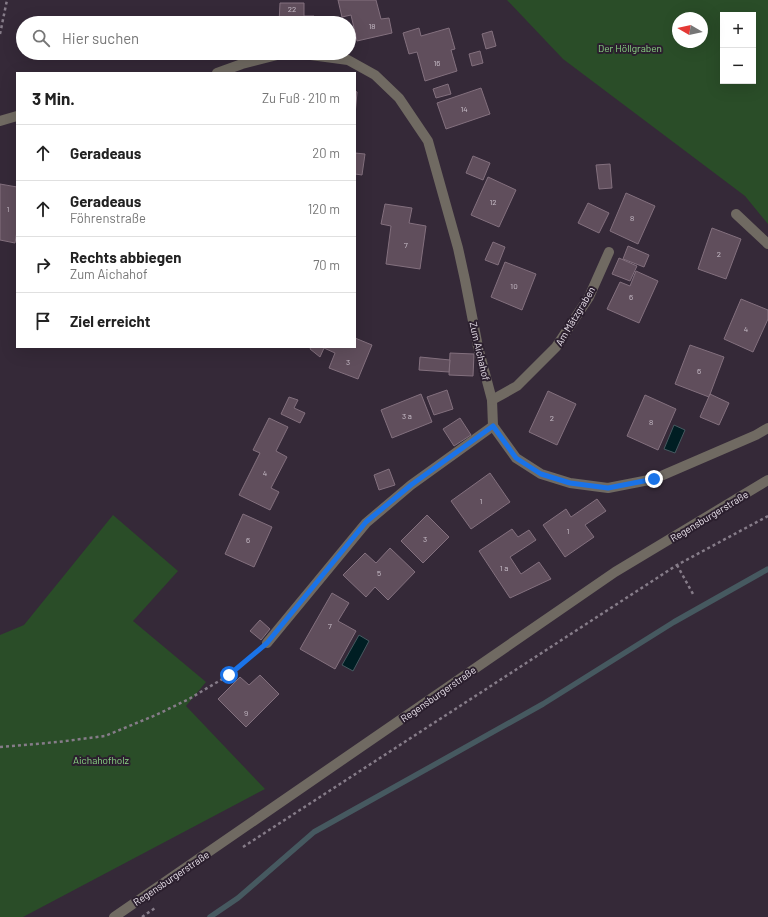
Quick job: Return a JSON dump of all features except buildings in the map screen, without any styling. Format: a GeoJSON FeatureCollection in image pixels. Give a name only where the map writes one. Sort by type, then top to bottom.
{"type":"FeatureCollection","features":[{"type":"Feature","properties":{"kind":"street"},"geometry":{"type":"LineString","coordinates":[[220,72],[258,60]]}},
{"type":"Feature","properties":{"kind":"street","name":"Zum Aichahof"},"geometry":{"type":"LineString","coordinates":[[348,60],[375,75],[399,98],[428,141],[458,248],[478,347],[492,400],[493,426]]}},
{"type":"Feature","properties":{"kind":"street"},"geometry":{"type":"LineString","coordinates":[[0,121],[16,116]]}},
{"type":"Feature","properties":{"kind":"street"},"geometry":{"type":"LineString","coordinates":[[736,214],[768,244]]}},
{"type":"Feature","properties":{"kind":"street","name":"Am Mätzgraben"},"geometry":{"type":"LineString","coordinates":[[492,400],[518,386],[556,347],[589,297],[609,252]]}},
{"type":"Feature","properties":{"kind":"street"},"geometry":{"type":"LineString","coordinates":[[267,643],[366,522],[411,485],[493,426],[516,458],[541,474],[570,483],[608,488],[654,479],[756,435],[768,428]]}},
{"type":"Feature","properties":{"kind":"street","name":"Regensburgerstraße"},"geometry":{"type":"LineString","coordinates":[[114,917],[616,572],[768,480]]}},
{"type":"Feature","properties":{"kind":"path"},"geometry":{"type":"LineString","coordinates":[[0,34],[7,0]]}},
{"type":"Feature","properties":{"kind":"path"},"geometry":{"type":"LineString","coordinates":[[238,850],[677,565],[768,516]]}},
{"type":"Feature","properties":{"kind":"path"},"geometry":{"type":"LineString","coordinates":[[677,565],[693,594]]}},
{"type":"Feature","properties":{"kind":"path"},"geometry":{"type":"LineString","coordinates":[[0,747],[105,736],[190,699],[229,675],[267,643]]}},
{"type":"Feature","properties":{"kind":"path"},"geometry":{"type":"LineString","coordinates":[[142,917],[161,904]]}},
{"type":"Feature","properties":{"kind":"green space","name":"Der Höllgraben"},"geometry":{"type":"Polygon","coordinates":[[[507,0],[768,0],[768,224],[745,196],[563,59],[507,0]]]}},
{"type":"Feature","properties":{"kind":"green space","name":"Aichahofholz"},"geometry":{"type":"Polygon","coordinates":[[[113,515],[178,571],[133,621],[206,682],[186,706],[265,789],[23,917],[0,917],[0,635],[24,625],[113,515]]]}},
{"type":"Feature","properties":{"kind":"shaded area"},"geometry":{"type":"Polygon","coordinates":[[[674,425],[685,430],[675,453],[664,449],[674,425]]]}},
{"type":"Feature","properties":{"kind":"shaded area"},"geometry":{"type":"Polygon","coordinates":[[[359,635],[369,641],[353,671],[342,665],[359,635]]]}},
{"type":"Feature","properties":{"kind":"waterway"},"geometry":{"type":"LineString","coordinates":[[210,917],[238,898],[314,832],[543,704],[674,622],[768,569]]}},
{"type":"Feature","properties":{"kind":"route"},"geometry":{"type":"LineString","coordinates":[[229,675],[267,643],[366,522],[411,485],[493,426],[516,458],[541,474],[570,483],[608,488],[654,479]]}}]}
